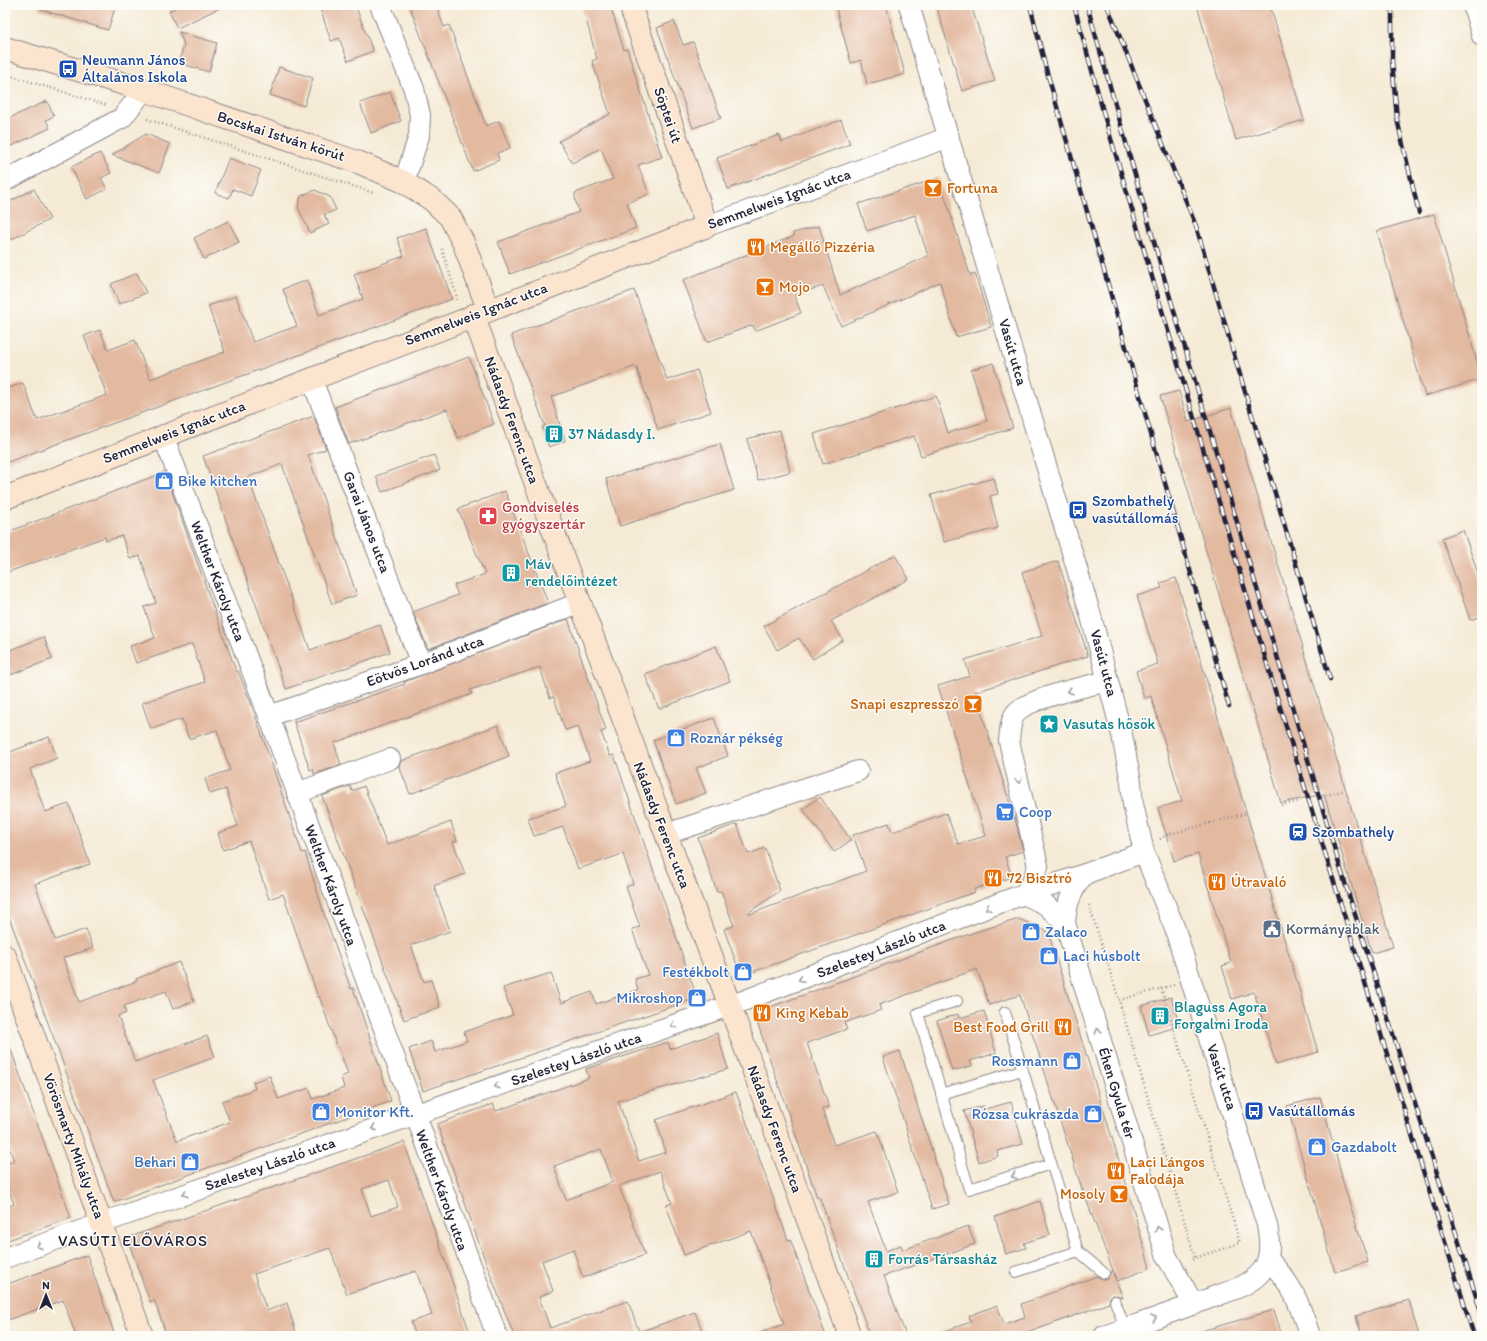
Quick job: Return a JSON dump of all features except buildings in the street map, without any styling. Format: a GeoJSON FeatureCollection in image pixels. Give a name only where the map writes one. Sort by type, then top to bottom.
{"type":"FeatureCollection","features":[{"type":"Feature","properties":{"kind":"street"},"geometry":{"type":"LineString","coordinates":[[380,5],[414,89],[420,115],[419,136],[404,182]]}},
{"type":"Feature","properties":{"kind":"street","name":"Söptei út"},"geometry":{"type":"LineString","coordinates":[[630,5],[707,226]]}},
{"type":"Feature","properties":{"kind":"street","name":"Vasút utca"},"geometry":{"type":"LineString","coordinates":[[908,5],[950,137],[1091,616],[1126,752],[1133,804],[1144,852],[1170,916],[1263,1207],[1270,1243],[1268,1259]]}},
{"type":"Feature","properties":{"kind":"street"},"geometry":{"type":"LineString","coordinates":[[1473,5],[1482,36]]}},
{"type":"Feature","properties":{"kind":"street","name":"Bocskai István körút"},"geometry":{"type":"LineString","coordinates":[[5,48],[144,90],[360,163],[404,182],[432,200],[450,218],[464,244],[480,312]]}},
{"type":"Feature","properties":{"kind":"street"},"geometry":{"type":"LineString","coordinates":[[5,181],[122,118],[144,90]]}},
{"type":"Feature","properties":{"kind":"street","name":"Semmelweis Ignác utca"},"geometry":{"type":"LineString","coordinates":[[5,498],[163,435],[312,380],[480,312],[707,226],[950,137]]}},
{"type":"Feature","properties":{"kind":"street","name":"Nádasdy Ferenc utca"},"geometry":{"type":"LineString","coordinates":[[480,312],[579,603],[730,1006],[850,1336]]}},
{"type":"Feature","properties":{"kind":"street","name":"Garai János utca"},"geometry":{"type":"LineString","coordinates":[[312,380],[421,664]]}},
{"type":"Feature","properties":{"kind":"street","name":"Welther Károly utca"},"geometry":{"type":"LineString","coordinates":[[163,435],[269,716],[496,1336]]}},
{"type":"Feature","properties":{"kind":"street","name":"Eötvös Loránd utca"},"geometry":{"type":"LineString","coordinates":[[269,716],[421,664],[579,603]]}},
{"type":"Feature","properties":{"kind":"street"},"geometry":{"type":"LineString","coordinates":[[1065,922],[1046,905],[1024,894],[1031,885],[1038,866],[1009,741],[1010,725],[1015,713],[1028,703],[1108,680]]}},
{"type":"Feature","properties":{"kind":"street"},"geometry":{"type":"LineString","coordinates":[[297,793],[390,759]]}},
{"type":"Feature","properties":{"kind":"street"},"geometry":{"type":"LineString","coordinates":[[666,834],[858,771]]}},
{"type":"Feature","properties":{"kind":"street","name":"Szelestey László utca"},"geometry":{"type":"LineString","coordinates":[[5,1258],[102,1223],[730,1006],[1024,894],[1085,874],[1144,852]]}},
{"type":"Feature","properties":{"kind":"street","name":"Éhen Gyula tér"},"geometry":{"type":"LineString","coordinates":[[1085,874],[1073,889],[1065,922],[1167,1257],[1174,1273],[1194,1305]]}},
{"type":"Feature","properties":{"kind":"street","name":"Vörösmarty Mihály utca"},"geometry":{"type":"LineString","coordinates":[[5,956],[142,1336]]}},
{"type":"Feature","properties":{"kind":"street"},"geometry":{"type":"LineString","coordinates":[[1104,1336],[1241,1287],[1253,1280],[1262,1271],[1268,1259],[1285,1277],[1293,1289],[1310,1336]]}},
{"type":"Feature","properties":{"kind":"lane"},"geometry":{"type":"LineString","coordinates":[[957,1001],[918,1013],[969,1189],[1051,1164]]}},
{"type":"Feature","properties":{"kind":"lane"},"geometry":{"type":"LineString","coordinates":[[1004,1012],[1078,1251],[1104,1273]]}},
{"type":"Feature","properties":{"kind":"lane"},"geometry":{"type":"LineString","coordinates":[[941,1094],[1022,1070]]}},
{"type":"Feature","properties":{"kind":"lane"},"geometry":{"type":"LineString","coordinates":[[1016,1272],[1078,1251]]}},
{"type":"Feature","properties":{"kind":"lane"},"geometry":{"type":"LineString","coordinates":[[1115,1301],[1125,1328]]}},
{"type":"Feature","properties":{"kind":"path"},"geometry":{"type":"LineString","coordinates":[[1322,796],[1345,790]]}},
{"type":"Feature","properties":{"kind":"path"},"geometry":{"type":"LineString","coordinates":[[1281,805],[1301,801]]}},
{"type":"Feature","properties":{"kind":"path"},"geometry":{"type":"LineString","coordinates":[[1166,835],[1247,813]]}},
{"type":"Feature","properties":{"kind":"path"},"geometry":{"type":"LineString","coordinates":[[1088,902],[1119,1000],[1195,1258]]}},
{"type":"Feature","properties":{"kind":"path"},"geometry":{"type":"LineString","coordinates":[[1119,1000],[1191,980]]}},
{"type":"Feature","properties":{"kind":"path"},"geometry":{"type":"LineString","coordinates":[[1161,988],[1240,1243],[1195,1258],[1174,1273]]}},
{"type":"Feature","properties":{"kind":"railway"},"geometry":{"type":"LineString","coordinates":[[1030,5],[1045,65],[1229,706]]}},
{"type":"Feature","properties":{"kind":"railway"},"geometry":{"type":"LineString","coordinates":[[1074,5],[1106,122],[1276,694],[1474,1336]]}},
{"type":"Feature","properties":{"kind":"railway"},"geometry":{"type":"LineString","coordinates":[[1087,5],[1166,284],[1340,867],[1482,1315]]}},
{"type":"Feature","properties":{"kind":"railway"},"geometry":{"type":"LineString","coordinates":[[1107,5],[1196,226],[1330,679]]}},
{"type":"Feature","properties":{"kind":"railway"},"geometry":{"type":"LineString","coordinates":[[1392,5],[1392,61],[1397,119],[1419,213]]}},
{"type":"Feature","properties":{"kind":"place","name":"Neumann János Általános Iskola"},"geometry":{"type":"Point","coordinates":[68,69]}},
{"type":"Feature","properties":{"kind":"place","name":"Fortuna"},"geometry":{"type":"Point","coordinates":[933,188]}},
{"type":"Feature","properties":{"kind":"place","name":"Megálló Pizzéria"},"geometry":{"type":"Point","coordinates":[756,247]}},
{"type":"Feature","properties":{"kind":"place","name":"Mojo"},"geometry":{"type":"Point","coordinates":[765,287]}},
{"type":"Feature","properties":{"kind":"place","name":"37 Nádasdy I."},"geometry":{"type":"Point","coordinates":[554,434]}},
{"type":"Feature","properties":{"kind":"place","name":"Bike kitchen"},"geometry":{"type":"Point","coordinates":[164,481]}},
{"type":"Feature","properties":{"kind":"place","name":"Szombathely vasútállomás"},"geometry":{"type":"Point","coordinates":[1078,510]}},
{"type":"Feature","properties":{"kind":"place","name":"Gondviselés gyógyszertár"},"geometry":{"type":"Point","coordinates":[488,516]}},
{"type":"Feature","properties":{"kind":"place","name":"Máv rendelőintézet"},"geometry":{"type":"Point","coordinates":[511,573]}},
{"type":"Feature","properties":{"kind":"place","name":"Snapi eszpresszó"},"geometry":{"type":"Point","coordinates":[973,704]}},
{"type":"Feature","properties":{"kind":"place","name":"Vasutas hősök"},"geometry":{"type":"Point","coordinates":[1049,724]}},
{"type":"Feature","properties":{"kind":"place","name":"Roznár pékség"},"geometry":{"type":"Point","coordinates":[676,738]}},
{"type":"Feature","properties":{"kind":"place","name":"Coop"},"geometry":{"type":"Point","coordinates":[1005,812]}},
{"type":"Feature","properties":{"kind":"place","name":"Szombathely"},"geometry":{"type":"Point","coordinates":[1298,832]}},
{"type":"Feature","properties":{"kind":"place","name":"72 Bisztró"},"geometry":{"type":"Point","coordinates":[993,878]}},
{"type":"Feature","properties":{"kind":"place","name":"Útravaló"},"geometry":{"type":"Point","coordinates":[1217,882]}},
{"type":"Feature","properties":{"kind":"place","name":"Kormányablak"},"geometry":{"type":"Point","coordinates":[1272,929]}},
{"type":"Feature","properties":{"kind":"place","name":"Zalaco"},"geometry":{"type":"Point","coordinates":[1031,932]}},
{"type":"Feature","properties":{"kind":"place","name":"Laci húsbolt"},"geometry":{"type":"Point","coordinates":[1049,956]}},
{"type":"Feature","properties":{"kind":"place","name":"Festékbolt"},"geometry":{"type":"Point","coordinates":[743,972]}},
{"type":"Feature","properties":{"kind":"place","name":"Mikroshop"},"geometry":{"type":"Point","coordinates":[697,998]}},
{"type":"Feature","properties":{"kind":"place","name":"King Kebab"},"geometry":{"type":"Point","coordinates":[762,1013]}},
{"type":"Feature","properties":{"kind":"place","name":"Blaguss Agora Forgalmi Iroda"},"geometry":{"type":"Point","coordinates":[1160,1016]}},
{"type":"Feature","properties":{"kind":"place","name":"Best Food Grill"},"geometry":{"type":"Point","coordinates":[1063,1027]}},
{"type":"Feature","properties":{"kind":"place","name":"Rossmann"},"geometry":{"type":"Point","coordinates":[1072,1061]}},
{"type":"Feature","properties":{"kind":"place","name":"Vasútállomás"},"geometry":{"type":"Point","coordinates":[1254,1111]}},
{"type":"Feature","properties":{"kind":"place","name":"Monitor Kft."},"geometry":{"type":"Point","coordinates":[321,1112]}},
{"type":"Feature","properties":{"kind":"place","name":"Rózsa cukrászda"},"geometry":{"type":"Point","coordinates":[1093,1114]}},
{"type":"Feature","properties":{"kind":"place","name":"Gazdabolt"},"geometry":{"type":"Point","coordinates":[1317,1147]}},
{"type":"Feature","properties":{"kind":"place","name":"Behari"},"geometry":{"type":"Point","coordinates":[190,1162]}},
{"type":"Feature","properties":{"kind":"place","name":"Laci Lángos Falodája"},"geometry":{"type":"Point","coordinates":[1116,1171]}},
{"type":"Feature","properties":{"kind":"place","name":"Mosoly"},"geometry":{"type":"Point","coordinates":[1119,1194]}},
{"type":"Feature","properties":{"kind":"place","name":"Forrás Társasház"},"geometry":{"type":"Point","coordinates":[874,1259]}},
{"type":"Feature","properties":{"kind":"district","name":"VASÚTI ELŐVÁROS"},"geometry":{"type":"Point","coordinates":[133,1240]}}]}
